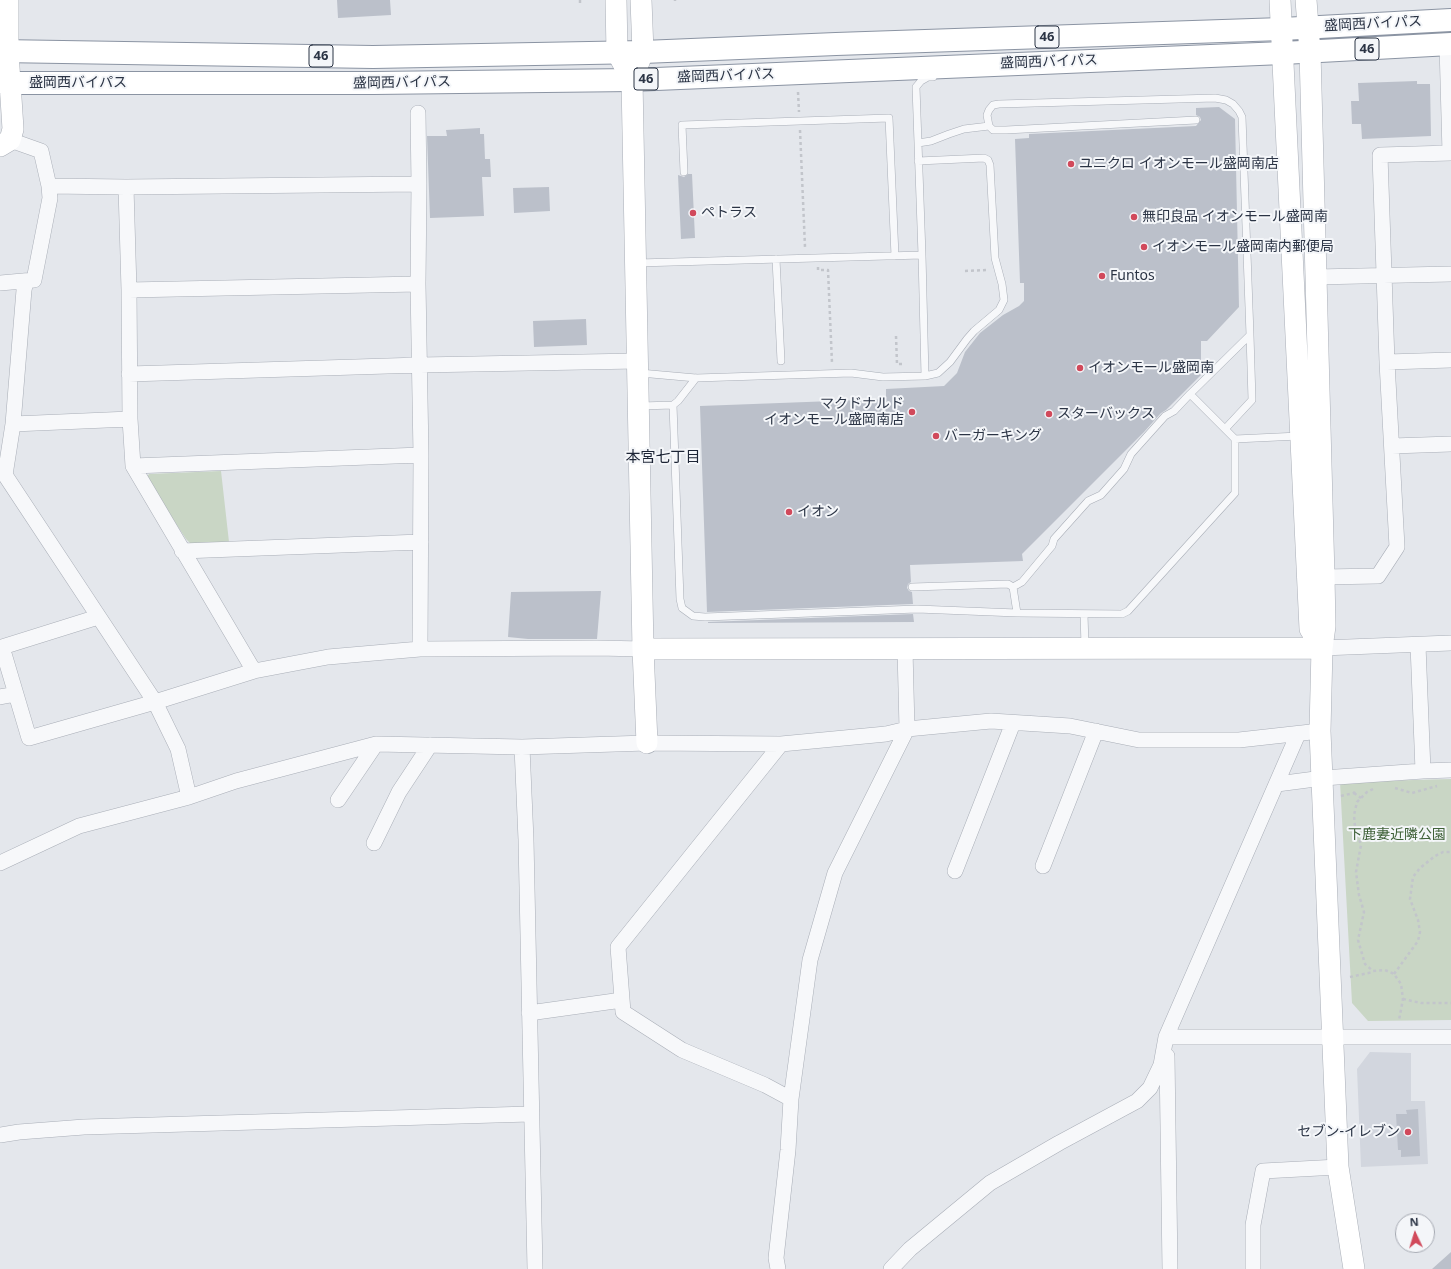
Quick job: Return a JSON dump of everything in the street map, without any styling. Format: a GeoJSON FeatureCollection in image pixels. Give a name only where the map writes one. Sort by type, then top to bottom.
{"type":"FeatureCollection","features":[{"type":"Feature","properties":{"kind":"highway","name":"盛岡西バイパス"},"geometry":{"type":"LineString","coordinates":[[4,51],[373,57],[643,52],[1308,28],[1451,20]]}},
{"type":"Feature","properties":{"kind":"highway","name":"盛岡西バイパス"},"geometry":{"type":"LineString","coordinates":[[5,83],[374,83],[632,80],[1310,52],[1449,44]]}},
{"type":"Feature","properties":{"kind":"street"},"geometry":{"type":"LineString","coordinates":[[0,283],[34,280],[50,198],[50,186],[41,151],[5,143],[13,129],[5,83],[4,51],[8,0]]}},
{"type":"Feature","properties":{"kind":"street"},"geometry":{"type":"LineString","coordinates":[[616,0],[617,52],[632,80]]}},
{"type":"Feature","properties":{"kind":"street"},"geometry":{"type":"LineString","coordinates":[[641,0],[643,52],[632,80],[643,649],[647,743]]}},
{"type":"Feature","properties":{"kind":"street"},"geometry":{"type":"LineString","coordinates":[[1280,0],[1310,629],[1322,648]]}},
{"type":"Feature","properties":{"kind":"street"},"geometry":{"type":"LineString","coordinates":[[1306,0],[1310,52],[1325,626],[1322,648],[1320,731],[1338,1167],[1354,1269]]}},
{"type":"Feature","properties":{"kind":"street"},"geometry":{"type":"LineString","coordinates":[[1324,577],[1378,576],[1397,548],[1383,276],[1380,155],[1451,153],[1449,44]]}},
{"type":"Feature","properties":{"kind":"street"},"geometry":{"type":"LineString","coordinates":[[418,113],[418,284],[421,456],[420,649]]}},
{"type":"Feature","properties":{"kind":"street"},"geometry":{"type":"LineString","coordinates":[[50,186],[419,184]]}},
{"type":"Feature","properties":{"kind":"street"},"geometry":{"type":"LineString","coordinates":[[126,186],[129,290],[130,419],[133,466],[254,671]]}},
{"type":"Feature","properties":{"kind":"street"},"geometry":{"type":"LineString","coordinates":[[1316,277],[1451,274]]}},
{"type":"Feature","properties":{"kind":"street"},"geometry":{"type":"LineString","coordinates":[[26,281],[13,424],[2,475],[155,702],[178,749],[189,797]]}},
{"type":"Feature","properties":{"kind":"street"},"geometry":{"type":"LineString","coordinates":[[129,290],[418,284]]}},
{"type":"Feature","properties":{"kind":"street"},"geometry":{"type":"LineString","coordinates":[[1301,436],[1309,433],[1310,426],[1306,355],[1317,318]]}},
{"type":"Feature","properties":{"kind":"street"},"geometry":{"type":"LineString","coordinates":[[1387,362],[1451,360]]}},
{"type":"Feature","properties":{"kind":"street"},"geometry":{"type":"LineString","coordinates":[[129,374],[420,365],[637,367]]}},
{"type":"Feature","properties":{"kind":"street"},"geometry":{"type":"LineString","coordinates":[[13,424],[130,419]]}},
{"type":"Feature","properties":{"kind":"street"},"geometry":{"type":"LineString","coordinates":[[1392,446],[1451,444]]}},
{"type":"Feature","properties":{"kind":"street"},"geometry":{"type":"LineString","coordinates":[[133,466],[421,456]]}},
{"type":"Feature","properties":{"kind":"street"},"geometry":{"type":"LineString","coordinates":[[182,551],[421,542]]}},
{"type":"Feature","properties":{"kind":"street"},"geometry":{"type":"LineString","coordinates":[[98,617],[2,647],[29,738],[155,702],[254,671],[328,657],[420,649],[1322,648],[1451,643]]}},
{"type":"Feature","properties":{"kind":"street"},"geometry":{"type":"LineString","coordinates":[[1418,645],[1424,771]]}},
{"type":"Feature","properties":{"kind":"street"},"geometry":{"type":"LineString","coordinates":[[778,1269],[776,1258],[788,1150],[791,1099],[810,960],[835,873],[907,729],[905,648]]}},
{"type":"Feature","properties":{"kind":"street"},"geometry":{"type":"LineString","coordinates":[[0,697],[16,694]]}},
{"type":"Feature","properties":{"kind":"street"},"geometry":{"type":"LineString","coordinates":[[1,860],[80,826],[189,797],[236,781],[376,744],[522,747],[647,743],[781,744],[886,734],[907,729],[991,721],[1070,726],[1139,740],[1239,740],[1320,731]]}},
{"type":"Feature","properties":{"kind":"street"},"geometry":{"type":"LineString","coordinates":[[955,872],[1013,723]]}},
{"type":"Feature","properties":{"kind":"street"},"geometry":{"type":"LineString","coordinates":[[1043,866],[1096,731]]}},
{"type":"Feature","properties":{"kind":"street"},"geometry":{"type":"LineString","coordinates":[[891,1269],[910,1249],[990,1183],[1059,1143],[1137,1101],[1150,1088],[1161,1065],[1166,1037],[1298,734]]}},
{"type":"Feature","properties":{"kind":"street"},"geometry":{"type":"LineString","coordinates":[[338,800],[376,744]]}},
{"type":"Feature","properties":{"kind":"street"},"geometry":{"type":"LineString","coordinates":[[781,744],[618,947],[623,1012],[682,1050],[765,1085],[791,1099]]}},
{"type":"Feature","properties":{"kind":"street"},"geometry":{"type":"LineString","coordinates":[[374,843],[398,792],[430,745]]}},
{"type":"Feature","properties":{"kind":"street"},"geometry":{"type":"LineString","coordinates":[[522,747],[526,840],[530,1114],[535,1269]]}},
{"type":"Feature","properties":{"kind":"street"},"geometry":{"type":"LineString","coordinates":[[1277,784],[1323,778],[1451,770]]}},
{"type":"Feature","properties":{"kind":"street"},"geometry":{"type":"LineString","coordinates":[[529,1013],[622,1000]]}},
{"type":"Feature","properties":{"kind":"street"},"geometry":{"type":"LineString","coordinates":[[1166,1037],[1451,1037]]}},
{"type":"Feature","properties":{"kind":"street"},"geometry":{"type":"LineString","coordinates":[[1166,1037],[1170,1269]]}},
{"type":"Feature","properties":{"kind":"street"},"geometry":{"type":"LineString","coordinates":[[0,1135],[84,1127],[530,1114]]}},
{"type":"Feature","properties":{"kind":"street"},"geometry":{"type":"LineString","coordinates":[[1253,1269],[1253,1225],[1263,1171],[1338,1167]]}},
{"type":"Feature","properties":{"kind":"lane"},"geometry":{"type":"LineString","coordinates":[[997,72],[1035,70],[1045,62]]}},
{"type":"Feature","properties":{"kind":"lane"},"geometry":{"type":"LineString","coordinates":[[925,376],[916,87],[921,81],[928,77],[943,76]]}},
{"type":"Feature","properties":{"kind":"lane"},"geometry":{"type":"LineString","coordinates":[[1196,120],[993,130],[989,126],[987,115],[993,106],[999,104],[1216,98],[1226,100],[1233,104],[1239,111],[1242,117],[1252,400],[1225,429]]}},
{"type":"Feature","properties":{"kind":"lane"},"geometry":{"type":"LineString","coordinates":[[684,172],[682,125],[889,118],[895,256]]}},
{"type":"Feature","properties":{"kind":"lane"},"geometry":{"type":"LineString","coordinates":[[918,143],[931,141],[964,129],[989,126]]}},
{"type":"Feature","properties":{"kind":"lane"},"geometry":{"type":"LineString","coordinates":[[637,367],[696,378],[851,373],[883,377],[925,376],[938,373],[950,362],[974,331],[999,310],[1004,300],[1002,284],[995,258],[990,165],[988,160],[984,158],[918,161]]}},
{"type":"Feature","properties":{"kind":"lane"},"geometry":{"type":"LineString","coordinates":[[635,263],[922,256]]}},
{"type":"Feature","properties":{"kind":"lane"},"geometry":{"type":"LineString","coordinates":[[776,259],[781,361]]}},
{"type":"Feature","properties":{"kind":"lane"},"geometry":{"type":"LineString","coordinates":[[1013,587],[1022,582],[1052,546],[1054,539],[1088,501],[1101,494],[1124,469],[1131,454],[1165,416],[1174,411],[1250,335]]}},
{"type":"Feature","properties":{"kind":"lane"},"geometry":{"type":"LineString","coordinates":[[638,406],[673,405],[678,401],[696,378]]}},
{"type":"Feature","properties":{"kind":"lane"},"geometry":{"type":"LineString","coordinates":[[673,405],[680,599],[682,608],[693,616],[917,609],[1017,613],[1122,614],[1128,612],[1235,493],[1235,439],[1190,394]]}},
{"type":"Feature","properties":{"kind":"lane"},"geometry":{"type":"LineString","coordinates":[[1235,439],[1301,436]]}},
{"type":"Feature","properties":{"kind":"lane"},"geometry":{"type":"LineString","coordinates":[[912,587],[1008,584],[1013,587]]}},
{"type":"Feature","properties":{"kind":"lane"},"geometry":{"type":"LineString","coordinates":[[1013,587],[1017,613]]}},
{"type":"Feature","properties":{"kind":"lane"},"geometry":{"type":"LineString","coordinates":[[1084,614],[1085,648]]}},
{"type":"Feature","properties":{"kind":"path"},"geometry":{"type":"LineString","coordinates":[[798,92],[799,112]]}},
{"type":"Feature","properties":{"kind":"path"},"geometry":{"type":"LineString","coordinates":[[800,127],[805,247],[811,247]]}},
{"type":"Feature","properties":{"kind":"path"},"geometry":{"type":"LineString","coordinates":[[818,266],[818,270],[828,270],[832,363]]}},
{"type":"Feature","properties":{"kind":"path"},"geometry":{"type":"LineString","coordinates":[[965,271],[986,270],[991,275]]}},
{"type":"Feature","properties":{"kind":"path"},"geometry":{"type":"LineString","coordinates":[[896,336],[897,364],[904,364]]}},
{"type":"Feature","properties":{"kind":"path"},"geometry":{"type":"LineString","coordinates":[[1390,786],[1412,793],[1444,785]]}},
{"type":"Feature","properties":{"kind":"path"},"geometry":{"type":"LineString","coordinates":[[1373,971],[1366,964],[1358,940],[1364,912],[1359,894],[1356,872],[1361,845],[1355,827],[1354,815],[1357,802],[1367,792],[1374,789]]}},
{"type":"Feature","properties":{"kind":"path"},"geometry":{"type":"LineString","coordinates":[[1354,793],[1361,798]]}},
{"type":"Feature","properties":{"kind":"path"},"geometry":{"type":"LineString","coordinates":[[1394,974],[1418,941],[1420,932],[1418,920],[1410,899],[1413,877],[1420,868],[1435,856],[1443,852],[1451,852]]}},
{"type":"Feature","properties":{"kind":"path"},"geometry":{"type":"LineString","coordinates":[[1350,977],[1373,971],[1385,970],[1394,974],[1401,984],[1403,999],[1399,1020]]}},
{"type":"Feature","properties":{"kind":"path"},"geometry":{"type":"LineString","coordinates":[[1403,999],[1421,1003],[1451,1004]]}},
{"type":"Feature","properties":{"kind":"shaded area"},"geometry":{"type":"Polygon","coordinates":[[[1370,1052],[1411,1053],[1411,1101],[1425,1101],[1428,1164],[1361,1167],[1357,1069],[1370,1052]]]}},
{"type":"Feature","properties":{"kind":"green space"},"geometry":{"type":"Polygon","coordinates":[[[221,471],[229,542],[191,544],[186,539],[146,478],[149,474],[221,471]]]}},
{"type":"Feature","properties":{"kind":"green space","name":"下鹿妻近隣公園"},"geometry":{"type":"Polygon","coordinates":[[[1451,779],[1451,1020],[1368,1021],[1352,1003],[1340,782],[1451,779]]]}},
{"type":"Feature","properties":{"kind":"building"},"geometry":{"type":"Polygon","coordinates":[[[337,0],[390,0],[391,15],[338,18],[337,0]]]}},
{"type":"Feature","properties":{"kind":"building"},"geometry":{"type":"Polygon","coordinates":[[[1417,81],[1417,84],[1430,84],[1431,136],[1362,139],[1361,124],[1352,124],[1351,101],[1359,101],[1358,83],[1417,81]]]}},
{"type":"Feature","properties":{"kind":"building","name":"イオンモール盛岡南"},"geometry":{"type":"Polygon","coordinates":[[[1219,107],[1235,119],[1239,307],[1207,341],[1201,341],[1201,375],[1166,410],[1161,413],[1144,432],[1022,554],[1023,561],[910,565],[911,582],[908,584],[907,588],[912,592],[913,604],[707,612],[700,406],[886,399],[886,389],[944,386],[957,373],[965,352],[980,333],[1024,301],[1024,283],[1020,283],[1015,139],[1029,138],[1029,134],[1196,126],[1201,120],[1200,117],[1196,115],[1196,108],[1219,107]]]}},
{"type":"Feature","properties":{"kind":"building"},"geometry":{"type":"Polygon","coordinates":[[[480,128],[480,134],[484,134],[485,159],[490,159],[491,177],[482,177],[484,216],[430,218],[427,136],[447,136],[446,130],[480,128]]]}},
{"type":"Feature","properties":{"kind":"building"},"geometry":{"type":"Polygon","coordinates":[[[688,174],[692,174],[695,238],[681,239],[678,175],[684,177],[688,174]]]}},
{"type":"Feature","properties":{"kind":"building"},"geometry":{"type":"Polygon","coordinates":[[[549,187],[550,211],[514,213],[513,188],[549,187]]]}},
{"type":"Feature","properties":{"kind":"building"},"geometry":{"type":"Polygon","coordinates":[[[586,319],[587,345],[534,347],[533,321],[586,319]]]}},
{"type":"Feature","properties":{"kind":"building"},"geometry":{"type":"Polygon","coordinates":[[[601,591],[597,639],[528,639],[508,637],[511,592],[601,591]]]}},
{"type":"Feature","properties":{"kind":"building"},"geometry":{"type":"Polygon","coordinates":[[[913,614],[914,622],[708,623],[708,622],[913,614]]]}},
{"type":"Feature","properties":{"kind":"building","name":"セブン-イレブン"},"geometry":{"type":"Polygon","coordinates":[[[1418,1109],[1420,1156],[1401,1157],[1401,1150],[1398,1150],[1396,1114],[1407,1114],[1406,1110],[1418,1109]]]}},
{"type":"Feature","properties":{"kind":"building"},"geometry":{"type":"Polygon","coordinates":[[[1451,1252],[1451,1269],[1432,1269],[1451,1252]]]}},
{"type":"Feature","properties":{"kind":"place","name":"ユニクロ イオンモール盛岡南店"},"geometry":{"type":"Point","coordinates":[1071,164]}},
{"type":"Feature","properties":{"kind":"place","name":"ペトラス"},"geometry":{"type":"Point","coordinates":[693,213]}},
{"type":"Feature","properties":{"kind":"place","name":"無印良品 イオンモール盛岡南"},"geometry":{"type":"Point","coordinates":[1134,217]}},
{"type":"Feature","properties":{"kind":"place","name":"イオンモール盛岡南内郵便局"},"geometry":{"type":"Point","coordinates":[1144,247]}},
{"type":"Feature","properties":{"kind":"place","name":"Funtos"},"geometry":{"type":"Point","coordinates":[1102,276]}},
{"type":"Feature","properties":{"kind":"place","name":"イオンモール盛岡南"},"geometry":{"type":"Point","coordinates":[1080,368]}},
{"type":"Feature","properties":{"kind":"place","name":"マクドナルド イオンモール盛岡南店"},"geometry":{"type":"Point","coordinates":[912,412]}},
{"type":"Feature","properties":{"kind":"place","name":"スターバックス"},"geometry":{"type":"Point","coordinates":[1049,414]}},
{"type":"Feature","properties":{"kind":"place","name":"バーガーキング"},"geometry":{"type":"Point","coordinates":[936,436]}},
{"type":"Feature","properties":{"kind":"place","name":"イオン"},"geometry":{"type":"Point","coordinates":[789,512]}},
{"type":"Feature","properties":{"kind":"place","name":"セブン-イレブン"},"geometry":{"type":"Point","coordinates":[1408,1132]}},
{"type":"Feature","properties":{"kind":"district","name":"本宮七丁目"},"geometry":{"type":"Point","coordinates":[663,458]}}]}
